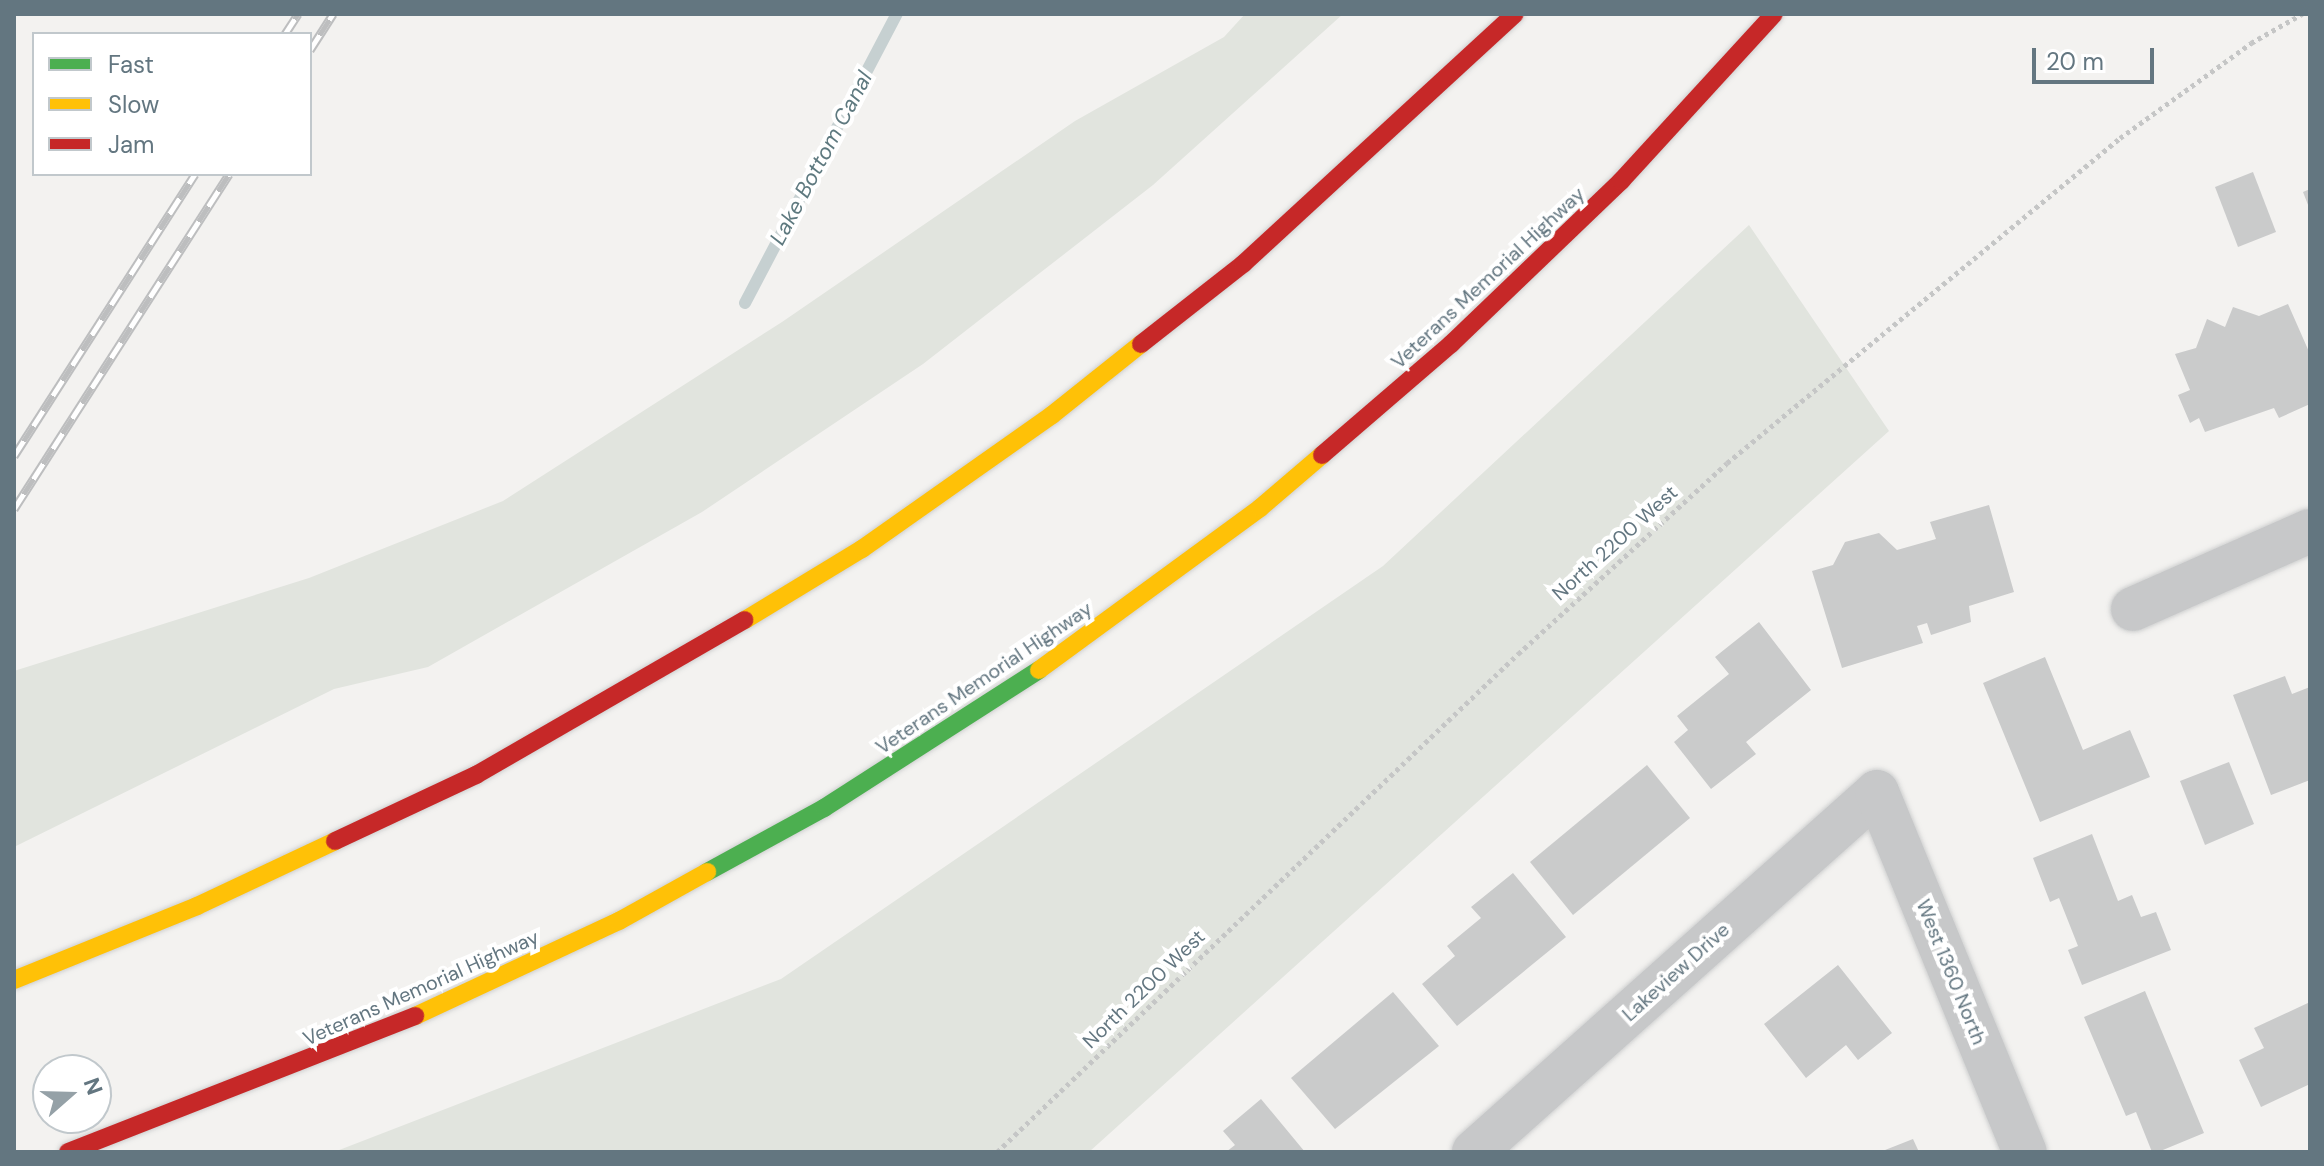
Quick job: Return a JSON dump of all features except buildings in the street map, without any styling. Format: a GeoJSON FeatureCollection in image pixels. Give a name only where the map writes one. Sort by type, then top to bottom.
{"type":"FeatureCollection","features":[{"type":"Feature","properties":{"kind":"highway"},"geometry":{"type":"LineString","coordinates":[[14,980],[197,906],[476,775],[646,682],[862,549],[1052,415],[1243,264],[1515,14]]}},
{"type":"Feature","properties":{"kind":"highway","name":"Veterans Memorial Highway"},"geometry":{"type":"LineString","coordinates":[[68,1152],[365,1039],[619,921],[824,808],[1055,660],[1260,508],[1440,354],[1621,181],[1774,14]]}},
{"type":"Feature","properties":{"kind":"street"},"geometry":{"type":"LineString","coordinates":[[2133,609],[2310,531]]}},
{"type":"Feature","properties":{"kind":"street","name":"Lakeview Drive"},"geometry":{"type":"LineString","coordinates":[[1474,1152],[1877,792]]}},
{"type":"Feature","properties":{"kind":"street","name":"West 1360 North"},"geometry":{"type":"LineString","coordinates":[[1877,792],[2025,1152]]}},
{"type":"Feature","properties":{"kind":"path","name":"North 2200 West"},"geometry":{"type":"LineString","coordinates":[[997,1152],[1518,654],[1727,463],[2120,138],[2251,43],[2302,14]]}},
{"type":"Feature","properties":{"kind":"shaded area"},"geometry":{"type":"Polygon","coordinates":[[[1245,14],[1343,14],[1153,185],[923,364],[702,512],[428,667],[334,689],[14,847],[14,671],[309,578],[503,501],[782,322],[1075,121],[1224,37],[1245,14]]]}},
{"type":"Feature","properties":{"kind":"shaded area"},"geometry":{"type":"Polygon","coordinates":[[[1749,225],[1889,431],[1089,1152],[334,1152],[781,979],[1383,566],[1749,225]]]}},
{"type":"Feature","properties":{"kind":"waterway","name":"Lake Bottom Canal"},"geometry":{"type":"LineString","coordinates":[[745,303],[897,14]]}},
{"type":"Feature","properties":{"kind":"railway"},"geometry":{"type":"LineString","coordinates":[[286,32],[298,14]]}},
{"type":"Feature","properties":{"kind":"railway"},"geometry":{"type":"LineString","coordinates":[[312,47],[333,14]]}},
{"type":"Feature","properties":{"kind":"railway"},"geometry":{"type":"LineString","coordinates":[[14,456],[194,176]]}},
{"type":"Feature","properties":{"kind":"railway"},"geometry":{"type":"LineString","coordinates":[[14,509],[228,176]]}},
{"type":"Feature","properties":{"kind":"traffic: fast"},"geometry":{"type":"LineString","coordinates":[[707,872],[824,808],[1039,670]]}},
{"type":"Feature","properties":{"kind":"traffic: slow"},"geometry":{"type":"LineString","coordinates":[[745,620],[862,549],[1052,415],[1141,344]]}},
{"type":"Feature","properties":{"kind":"traffic: slow"},"geometry":{"type":"LineString","coordinates":[[1039,670],[1260,508],[1322,455]]}},
{"type":"Feature","properties":{"kind":"traffic: slow"},"geometry":{"type":"LineString","coordinates":[[14,980],[197,906],[335,841]]}},
{"type":"Feature","properties":{"kind":"traffic: slow"},"geometry":{"type":"LineString","coordinates":[[415,1016],[619,921],[707,872]]}},
{"type":"Feature","properties":{"kind":"traffic: jam"},"geometry":{"type":"LineString","coordinates":[[1141,344],[1243,264],[1515,14]]}},
{"type":"Feature","properties":{"kind":"traffic: jam"},"geometry":{"type":"LineString","coordinates":[[1322,455],[1451,344],[1621,181],[1774,14]]}},
{"type":"Feature","properties":{"kind":"traffic: jam"},"geometry":{"type":"LineString","coordinates":[[335,841],[476,775],[745,620]]}},
{"type":"Feature","properties":{"kind":"traffic: jam"},"geometry":{"type":"LineString","coordinates":[[68,1152],[415,1016]]}}]}
